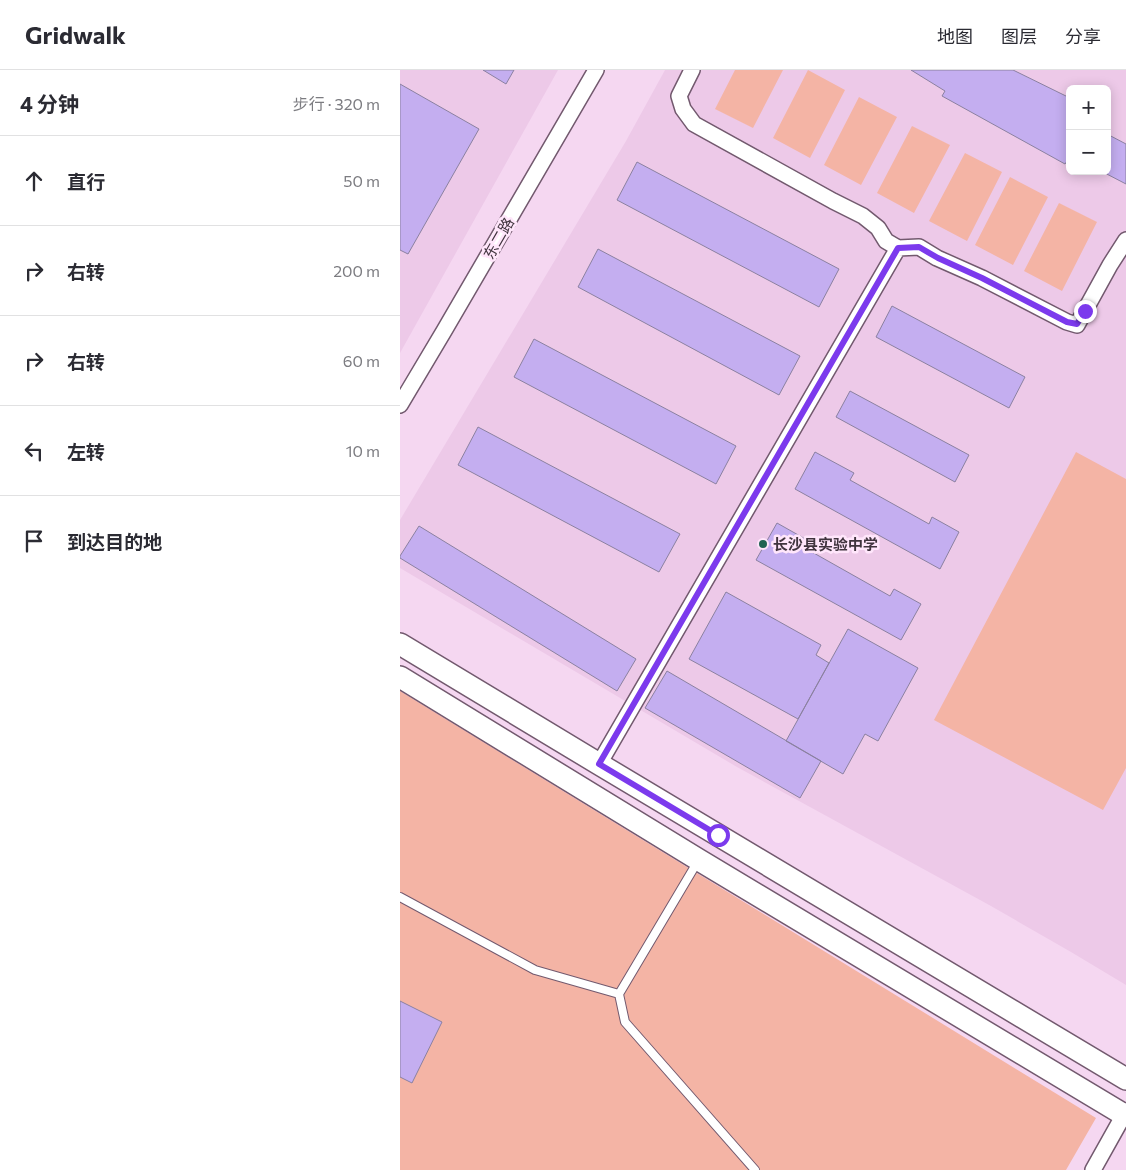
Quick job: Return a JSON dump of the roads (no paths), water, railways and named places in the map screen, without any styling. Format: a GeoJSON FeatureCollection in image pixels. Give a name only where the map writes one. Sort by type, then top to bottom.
{"type":"FeatureCollection","features":[{"type":"Feature","properties":{"kind":"street","name":"东二路"},"geometry":{"type":"LineString","coordinates":[[400,406],[596,70]]}},
{"type":"Feature","properties":{"kind":"street"},"geometry":{"type":"LineString","coordinates":[[692,70],[680,96],[683,109],[694,124],[834,202],[863,216],[878,228],[886,241],[898,248],[919,247],[1060,319],[1077,324],[1126,240]]}},
{"type":"Feature","properties":{"kind":"street"},"geometry":{"type":"LineString","coordinates":[[599,764],[898,248]]}},
{"type":"Feature","properties":{"kind":"street"},"geometry":{"type":"LineString","coordinates":[[400,644],[1126,1079]]}},
{"type":"Feature","properties":{"kind":"street"},"geometry":{"type":"LineString","coordinates":[[400,677],[699,860],[1125,1114],[1093,1170]]}},
{"type":"Feature","properties":{"kind":"lane"},"geometry":{"type":"LineString","coordinates":[[699,860],[620,994],[625,1022],[755,1170]]}},
{"type":"Feature","properties":{"kind":"lane"},"geometry":{"type":"LineString","coordinates":[[400,897],[536,970],[620,994]]}},
{"type":"Feature","properties":{"kind":"place","name":"长沙县实验中学"},"geometry":{"type":"Point","coordinates":[763,544]}}]}
